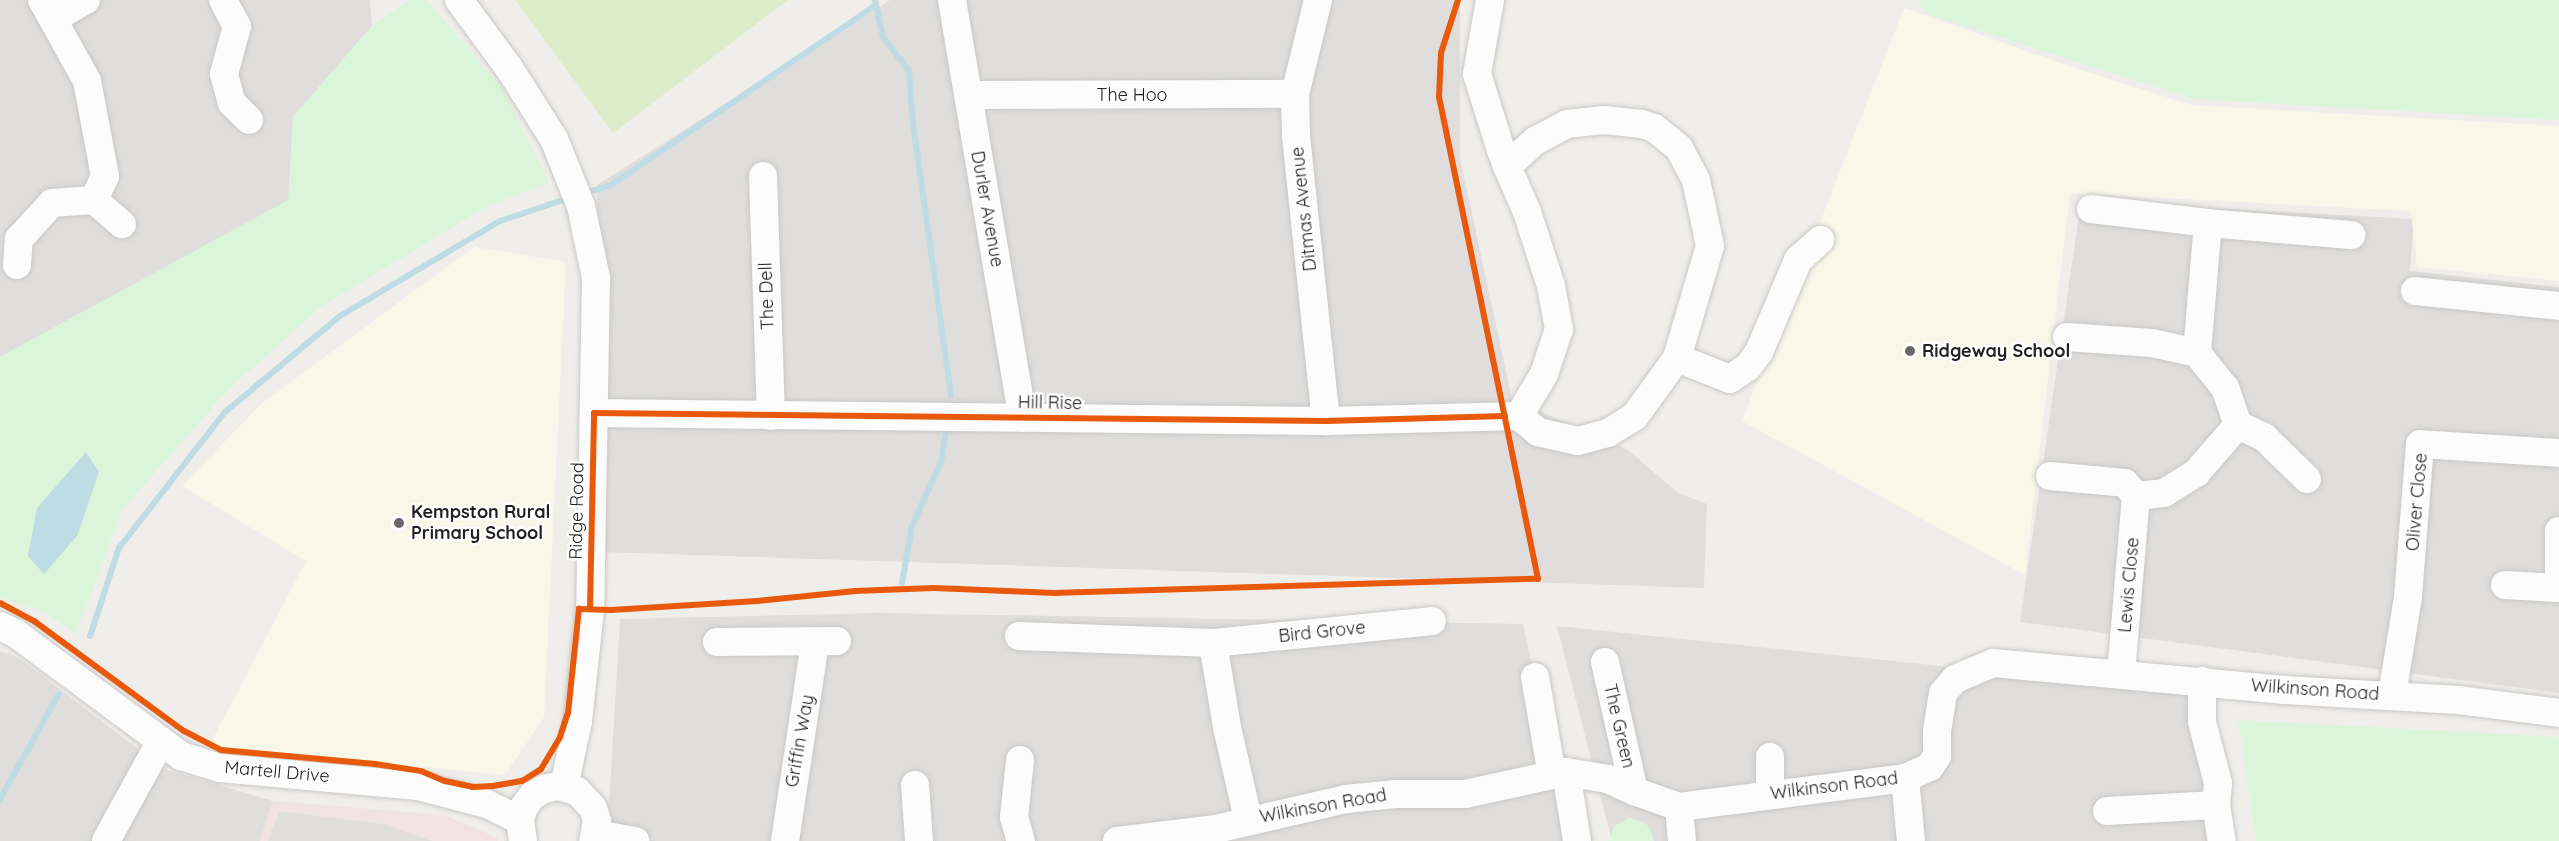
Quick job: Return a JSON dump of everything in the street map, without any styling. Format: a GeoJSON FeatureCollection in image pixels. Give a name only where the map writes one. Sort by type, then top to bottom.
{"type":"FeatureCollection","features":[{"type":"Feature","properties":{"kind":"street"},"geometry":{"type":"LineString","coordinates":[[86,0],[47,10],[87,81],[105,176],[94,200]]}},
{"type":"Feature","properties":{"kind":"street"},"geometry":{"type":"LineString","coordinates":[[224,0],[237,26],[224,74],[232,103],[249,120]]}},
{"type":"Feature","properties":{"kind":"street","name":"Ridge Road"},"geometry":{"type":"LineString","coordinates":[[459,0],[509,68],[554,139],[578,197],[596,278],[590,609],[578,722],[564,787]]}},
{"type":"Feature","properties":{"kind":"street","name":"Durler Avenue"},"geometry":{"type":"LineString","coordinates":[[952,0],[1023,418]]}},
{"type":"Feature","properties":{"kind":"street","name":"Ditmas Avenue"},"geometry":{"type":"LineString","coordinates":[[1318,0],[1295,94],[1296,136],[1326,421]]}},
{"type":"Feature","properties":{"kind":"street"},"geometry":{"type":"LineString","coordinates":[[1490,0],[1477,74],[1507,166],[1527,212],[1551,286],[1559,329],[1545,374],[1519,417],[1538,432],[1578,441],[1608,433],[1635,416],[1677,358],[1710,246],[1696,180],[1679,148],[1654,128],[1642,124],[1604,120],[1567,124],[1535,141],[1507,166]]}},
{"type":"Feature","properties":{"kind":"street","name":"The Hoo"},"geometry":{"type":"LineString","coordinates":[[969,98],[984,95],[1295,94]]}},
{"type":"Feature","properties":{"kind":"street","name":"The Dell"},"geometry":{"type":"LineString","coordinates":[[763,176],[771,416]]}},
{"type":"Feature","properties":{"kind":"street"},"geometry":{"type":"LineString","coordinates":[[16,265],[19,239],[52,203],[94,200],[122,224]]}},
{"type":"Feature","properties":{"kind":"street"},"geometry":{"type":"LineString","coordinates":[[2091,208],[2208,223],[2351,235]]}},
{"type":"Feature","properties":{"kind":"street"},"geometry":{"type":"LineString","coordinates":[[2197,353],[2208,223]]}},
{"type":"Feature","properties":{"kind":"street"},"geometry":{"type":"LineString","coordinates":[[1677,358],[1731,379],[1748,367],[1759,352],[1798,260],[1820,240]]}},
{"type":"Feature","properties":{"kind":"street"},"geometry":{"type":"LineString","coordinates":[[2415,291],[2559,306]]}},
{"type":"Feature","properties":{"kind":"street"},"geometry":{"type":"LineString","coordinates":[[2067,337],[2152,343],[2197,353],[2225,388],[2238,425],[2264,437],[2307,479]]}},
{"type":"Feature","properties":{"kind":"street","name":"Hill Rise"},"geometry":{"type":"LineString","coordinates":[[594,413],[1326,421],[1519,417]]}},
{"type":"Feature","properties":{"kind":"street"},"geometry":{"type":"LineString","coordinates":[[2050,476],[2125,483],[2136,496],[2164,493],[2197,472],[2238,425]]}},
{"type":"Feature","properties":{"kind":"street","name":"Oliver Close"},"geometry":{"type":"LineString","coordinates":[[2392,695],[2409,597],[2420,444],[2559,453]]}},
{"type":"Feature","properties":{"kind":"street","name":"Lewis Close"},"geometry":{"type":"LineString","coordinates":[[2121,674],[2136,496]]}},
{"type":"Feature","properties":{"kind":"street"},"geometry":{"type":"LineString","coordinates":[[2505,585],[2558,588],[2559,531]]}},
{"type":"Feature","properties":{"kind":"street","name":"Bird Grove"},"geometry":{"type":"LineString","coordinates":[[1019,636],[1213,643],[1432,621]]}},
{"type":"Feature","properties":{"kind":"street","name":"Martell Drive"},"geometry":{"type":"LineString","coordinates":[[0,626],[15,633],[181,756],[220,768],[418,786],[487,804],[521,830]]}},
{"type":"Feature","properties":{"kind":"street","name":"Griffin Way"},"geometry":{"type":"LineString","coordinates":[[717,642],[826,641],[785,841]]}},
{"type":"Feature","properties":{"kind":"street"},"geometry":{"type":"LineString","coordinates":[[1213,643],[1227,727],[1248,819]]}},
{"type":"Feature","properties":{"kind":"street","name":"The Green"},"geometry":{"type":"LineString","coordinates":[[1605,662],[1634,791]]}},
{"type":"Feature","properties":{"kind":"street","name":"Wilkinson Road"},"geometry":{"type":"LineString","coordinates":[[1117,841],[1217,835],[1248,819],[1346,799],[1396,794],[1466,794],[1559,773],[1608,779],[1679,807],[1905,778],[1930,767],[1937,756],[1943,693],[1955,679],[1993,663],[2284,690],[2392,695],[2559,713]]}},
{"type":"Feature","properties":{"kind":"street"},"geometry":{"type":"LineString","coordinates":[[1534,677],[1577,841]]}},
{"type":"Feature","properties":{"kind":"street"},"geometry":{"type":"LineString","coordinates":[[2202,681],[2202,722],[2218,783],[2216,805],[2222,841]]}},
{"type":"Feature","properties":{"kind":"street"},"geometry":{"type":"LineString","coordinates":[[106,841],[161,741]]}},
{"type":"Feature","properties":{"kind":"street"},"geometry":{"type":"LineString","coordinates":[[1770,757],[1770,794]]}},
{"type":"Feature","properties":{"kind":"street"},"geometry":{"type":"LineString","coordinates":[[1020,760],[1014,817],[1021,841]]}},
{"type":"Feature","properties":{"kind":"street"},"geometry":{"type":"LineString","coordinates":[[1905,778],[1911,841]]}},
{"type":"Feature","properties":{"kind":"street"},"geometry":{"type":"LineString","coordinates":[[915,785],[919,841]]}},
{"type":"Feature","properties":{"kind":"street"},"geometry":{"type":"LineString","coordinates":[[521,830],[524,807],[532,796],[544,789],[564,787],[577,791],[593,808],[597,821],[594,838],[635,841]]}},
{"type":"Feature","properties":{"kind":"street"},"geometry":{"type":"LineString","coordinates":[[2108,811],[2216,805]]}},
{"type":"Feature","properties":{"kind":"street"},"geometry":{"type":"LineString","coordinates":[[1679,807],[1682,841]]}},
{"type":"Feature","properties":{"kind":"shaded area"},"geometry":{"type":"Polygon","coordinates":[[[0,0],[370,0],[372,26],[293,117],[289,200],[0,357],[0,0]]]}},
{"type":"Feature","properties":{"kind":"shaded area"},"geometry":{"type":"Polygon","coordinates":[[[890,0],[1460,0],[1460,158],[1512,399],[1628,450],[1678,493],[1707,504],[1704,588],[602,552],[597,185],[890,0]]]}},
{"type":"Feature","properties":{"kind":"shaded area","name":"Ridgeway School"},"geometry":{"type":"Polygon","coordinates":[[[1904,8],[2084,71],[2191,105],[2559,126],[2559,281],[2417,267],[2411,211],[2070,193],[2025,575],[1742,421],[1904,8]]]}},
{"type":"Feature","properties":{"kind":"shaded area"},"geometry":{"type":"Polygon","coordinates":[[[2081,201],[2414,219],[2410,271],[2559,287],[2559,693],[2020,622],[2081,201]]]}},
{"type":"Feature","properties":{"kind":"shaded area","name":"Kempston Rural Primary School"},"geometry":{"type":"Polygon","coordinates":[[[474,247],[566,262],[544,717],[505,775],[209,746],[306,561],[182,486],[262,403],[474,247]]]}},
{"type":"Feature","properties":{"kind":"shaded area"},"geometry":{"type":"Polygon","coordinates":[[[877,613],[1523,624],[1570,841],[602,841],[608,823],[620,619],[877,613]]]}},
{"type":"Feature","properties":{"kind":"shaded area"},"geometry":{"type":"Polygon","coordinates":[[[1557,626],[2208,694],[2236,841],[1612,841],[1557,626]]]}},
{"type":"Feature","properties":{"kind":"shaded area"},"geometry":{"type":"Polygon","coordinates":[[[0,651],[19,658],[164,769],[273,801],[260,841],[0,841],[0,651]]]}},
{"type":"Feature","properties":{"kind":"shaded area"},"geometry":{"type":"Polygon","coordinates":[[[273,801],[444,815],[498,838],[497,841],[260,841],[273,801]]]}},
{"type":"Feature","properties":{"kind":"shaded area"},"geometry":{"type":"Polygon","coordinates":[[[279,811],[383,824],[432,841],[268,841],[279,811]]]}},
{"type":"Feature","properties":{"kind":"green space"},"geometry":{"type":"Polygon","coordinates":[[[410,0],[427,0],[502,88],[550,183],[488,206],[322,306],[229,389],[122,510],[76,634],[45,612],[0,598],[0,357],[288,200],[293,117],[372,26],[410,0]]]}},
{"type":"Feature","properties":{"kind":"green space"},"geometry":{"type":"Polygon","coordinates":[[[515,0],[788,0],[613,133],[515,0]]]}},
{"type":"Feature","properties":{"kind":"green space"},"geometry":{"type":"Polygon","coordinates":[[[1917,0],[2559,0],[2559,120],[2194,99],[1927,14],[1917,0]]]}},
{"type":"Feature","properties":{"kind":"green space"},"geometry":{"type":"Polygon","coordinates":[[[2238,720],[2559,737],[2559,841],[2256,841],[2238,720]]]}},
{"type":"Feature","properties":{"kind":"green space"},"geometry":{"type":"Polygon","coordinates":[[[1629,818],[1644,822],[1650,828],[1654,841],[1608,841],[1615,825],[1629,818]]]}},
{"type":"Feature","properties":{"kind":"water"},"geometry":{"type":"Polygon","coordinates":[[[86,452],[99,472],[77,536],[44,574],[28,556],[37,508],[86,452]]]}},
{"type":"Feature","properties":{"kind":"waterway"},"geometry":{"type":"LineString","coordinates":[[875,0],[883,37],[909,71],[913,124],[951,396]]}},
{"type":"Feature","properties":{"kind":"waterway"},"geometry":{"type":"LineString","coordinates":[[585,193],[611,185],[876,5]]}},
{"type":"Feature","properties":{"kind":"waterway"},"geometry":{"type":"LineString","coordinates":[[90,636],[119,548],[224,413],[340,316],[500,221],[569,198]]}},
{"type":"Feature","properties":{"kind":"waterway"},"geometry":{"type":"LineString","coordinates":[[902,583],[912,526],[941,462],[947,425]]}},
{"type":"Feature","properties":{"kind":"waterway"},"geometry":{"type":"LineString","coordinates":[[0,799],[59,694]]}},
{"type":"Feature","properties":{"kind":"cycle path"},"geometry":{"type":"LineString","coordinates":[[0,603],[34,621],[184,731],[221,750],[375,764],[421,771],[445,781],[473,787],[522,781],[541,769],[560,737],[568,713],[579,609],[611,610],[757,601],[855,591],[934,588],[1055,593],[1538,579],[1439,97],[1441,53],[1458,0]]}},
{"type":"Feature","properties":{"kind":"cycle path"},"geometry":{"type":"LineString","coordinates":[[590,609],[594,413],[1326,421],[1505,416]]}},
{"type":"Feature","properties":{"kind":"place","name":"Ridgeway School"},"geometry":{"type":"Point","coordinates":[1910,351]}},
{"type":"Feature","properties":{"kind":"place","name":"Kempston Rural Primary School"},"geometry":{"type":"Point","coordinates":[399,523]}}]}
